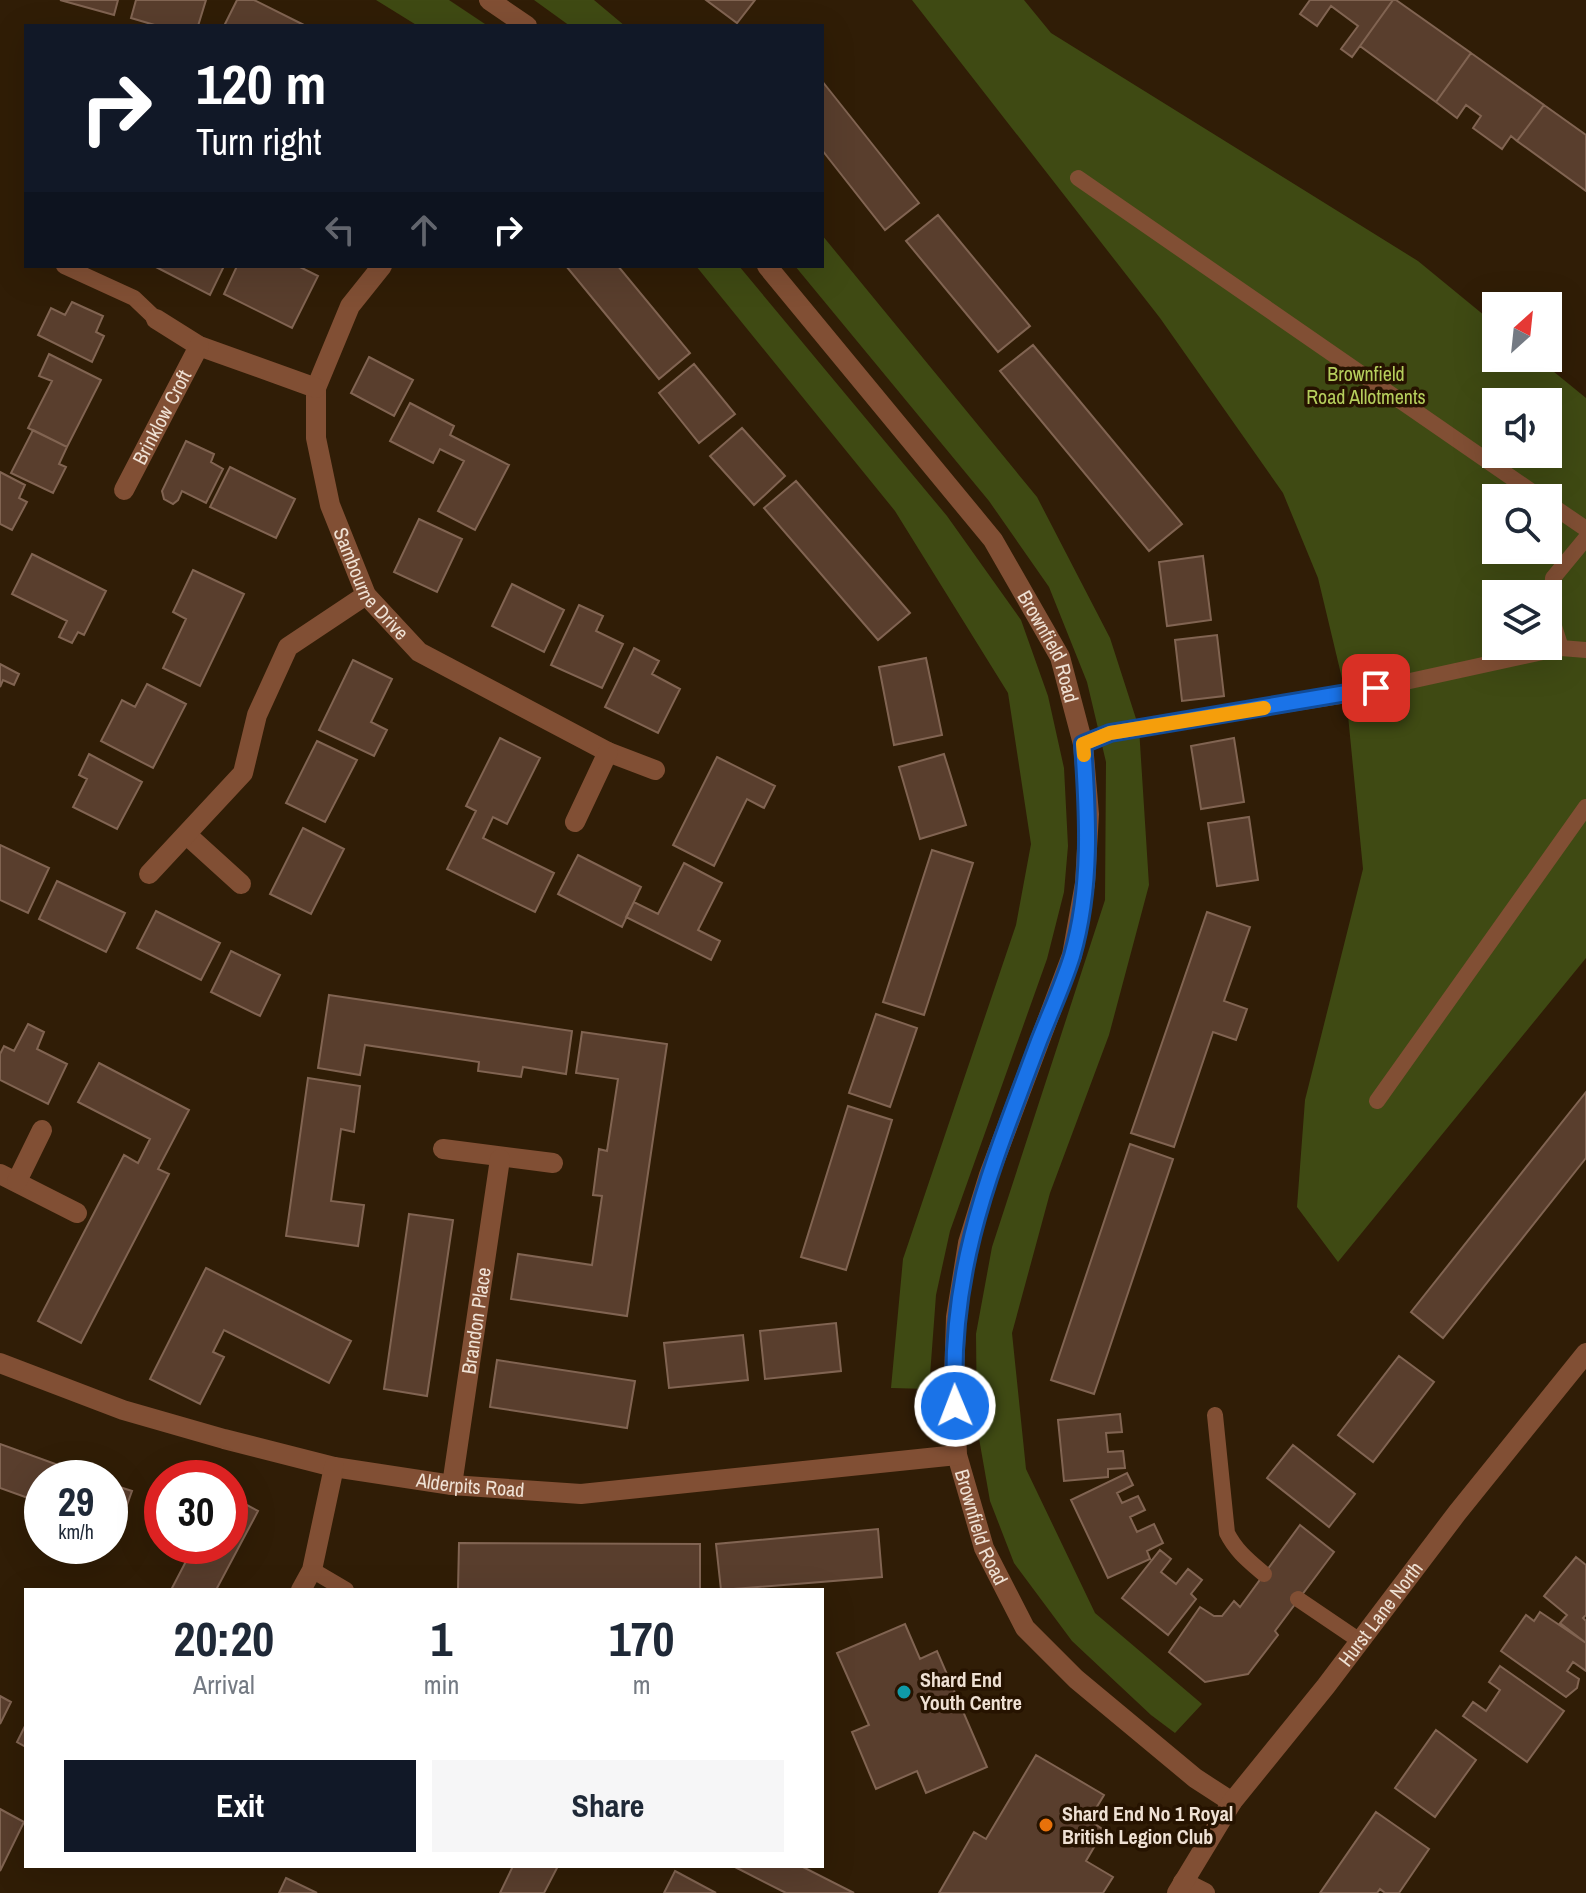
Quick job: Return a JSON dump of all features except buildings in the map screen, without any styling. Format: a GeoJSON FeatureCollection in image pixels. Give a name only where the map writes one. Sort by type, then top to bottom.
{"type":"FeatureCollection","features":[{"type":"Feature","properties":{"kind":"street"},"geometry":{"type":"LineString","coordinates":[[489,0],[524,24]]}},
{"type":"Feature","properties":{"kind":"street","name":"Sambourne Drive"},"geometry":{"type":"LineString","coordinates":[[380,268],[350,306],[316,388],[316,438],[330,505],[366,595],[419,652],[608,752],[655,770]]}},
{"type":"Feature","properties":{"kind":"street","name":"Brownfield Road"},"geometry":{"type":"LineString","coordinates":[[769,268],[993,540],[1060,657],[1083,744],[1089,814],[1085,883],[1072,955],[989,1175],[968,1243],[956,1317],[954,1381],[957,1455],[984,1548],[1025,1628],[1076,1679],[1195,1778],[1232,1802]]}},
{"type":"Feature","properties":{"kind":"street","name":"Brinklow Croft"},"geometry":{"type":"LineString","coordinates":[[156,319],[199,346],[316,388]]}},
{"type":"Feature","properties":{"kind":"street","name":"Brinklow Croft"},"geometry":{"type":"LineString","coordinates":[[124,490],[199,346]]}},
{"type":"Feature","properties":{"kind":"street"},"geometry":{"type":"LineString","coordinates":[[149,874],[243,773],[257,715],[288,647],[366,595]]}},
{"type":"Feature","properties":{"kind":"street"},"geometry":{"type":"LineString","coordinates":[[575,822],[608,752]]}},
{"type":"Feature","properties":{"kind":"street"},"geometry":{"type":"LineString","coordinates":[[187,835],[241,884]]}},
{"type":"Feature","properties":{"kind":"street"},"geometry":{"type":"LineString","coordinates":[[42,1130],[8,1178],[77,1213]]}},
{"type":"Feature","properties":{"kind":"street"},"geometry":{"type":"LineString","coordinates":[[443,1149],[500,1159],[553,1163]]}},
{"type":"Feature","properties":{"kind":"street","name":"Brandon Place"},"geometry":{"type":"LineString","coordinates":[[452,1485],[500,1159]]}},
{"type":"Feature","properties":{"kind":"street","name":"Hurst Lane North"},"geometry":{"type":"LineString","coordinates":[[1180,1888],[1232,1802],[1586,1353]]}},
{"type":"Feature","properties":{"kind":"street","name":"Alderpits Road"},"geometry":{"type":"LineString","coordinates":[[0,1363],[123,1410],[334,1467],[452,1485],[581,1494],[957,1455]]}},
{"type":"Feature","properties":{"kind":"street"},"geometry":{"type":"LineString","coordinates":[[302,1588],[312,1570],[334,1467]]}},
{"type":"Feature","properties":{"kind":"street"},"geometry":{"type":"LineString","coordinates":[[1180,1888],[1205,1893]]}},
{"type":"Feature","properties":{"kind":"lane"},"geometry":{"type":"LineString","coordinates":[[1078,178],[1521,484]]}},
{"type":"Feature","properties":{"kind":"lane"},"geometry":{"type":"LineString","coordinates":[[68,268],[134,298],[156,319]]}},
{"type":"Feature","properties":{"kind":"lane"},"geometry":{"type":"LineString","coordinates":[[1562,513],[1586,529]]}},
{"type":"Feature","properties":{"kind":"lane"},"geometry":{"type":"LineString","coordinates":[[1553,580],[1586,538]]}},
{"type":"Feature","properties":{"kind":"lane"},"geometry":{"type":"LineString","coordinates":[[1562,648],[1586,650]]}},
{"type":"Feature","properties":{"kind":"lane"},"geometry":{"type":"LineString","coordinates":[[1083,744],[1110,733],[1346,695],[1506,660]]}},
{"type":"Feature","properties":{"kind":"lane"},"geometry":{"type":"LineString","coordinates":[[1377,1101],[1586,807]]}},
{"type":"Feature","properties":{"kind":"lane"},"geometry":{"type":"LineString","coordinates":[[1215,1415],[1227,1533],[1233,1546],[1264,1574]]}},
{"type":"Feature","properties":{"kind":"lane"},"geometry":{"type":"LineString","coordinates":[[312,1570],[343,1588]]}},
{"type":"Feature","properties":{"kind":"lane"},"geometry":{"type":"LineString","coordinates":[[1298,1599],[1360,1641]]}},
{"type":"Feature","properties":{"kind":"green space"},"geometry":{"type":"Polygon","coordinates":[[[376,0],[449,0],[485,24],[415,24],[376,0]]]}},
{"type":"Feature","properties":{"kind":"green space"},"geometry":{"type":"Polygon","coordinates":[[[534,0],[594,0],[623,24],[567,24],[534,0]]]}},
{"type":"Feature","properties":{"kind":"green space","name":"Brownfield Road Allotments"},"geometry":{"type":"Polygon","coordinates":[[[912,0],[1024,0],[1051,33],[1418,261],[1482,314],[1482,372],[1554,372],[1586,398],[1586,958],[1338,1262],[1297,1207],[1305,1100],[1363,869],[1346,695],[1318,578],[1283,493],[1160,318],[912,0]]]}},
{"type":"Feature","properties":{"kind":"green space"},"geometry":{"type":"Polygon","coordinates":[[[824,237],[1037,497],[1110,638],[1139,728],[1149,885],[1109,1035],[1050,1193],[1012,1333],[1026,1469],[1095,1613],[1202,1704],[1175,1733],[1151,1715],[1072,1641],[1014,1563],[990,1501],[977,1427],[976,1334],[992,1247],[1105,900],[1106,762],[1087,682],[1049,587],[989,501],[797,268],[824,268],[824,237]]]}},
{"type":"Feature","properties":{"kind":"green space"},"geometry":{"type":"Polygon","coordinates":[[[698,268],[741,268],[947,516],[1021,620],[1048,696],[1064,768],[1068,846],[1064,892],[1047,959],[950,1231],[936,1295],[929,1389],[891,1388],[903,1259],[1016,925],[1031,844],[1008,693],[895,511],[698,268]]]}},
{"type":"Feature","properties":{"kind":"slow traffic"},"geometry":{"type":"LineString","coordinates":[[1084,755],[1083,744],[1110,733],[1264,708]]}},
{"type":"Feature","properties":{"kind":"place","name":"Shard End Youth Centre"},"geometry":{"type":"Point","coordinates":[904,1692]}},
{"type":"Feature","properties":{"kind":"place","name":"Shard End No 1 Royal British Legion Club"},"geometry":{"type":"Point","coordinates":[1046,1825]}},
{"type":"Feature","properties":{"kind":"route"},"geometry":{"type":"LineString","coordinates":[[955,1406],[956,1317],[968,1243],[989,1175],[1072,955],[1085,883],[1089,814],[1083,744],[1110,733],[1376,688]]}}]}
